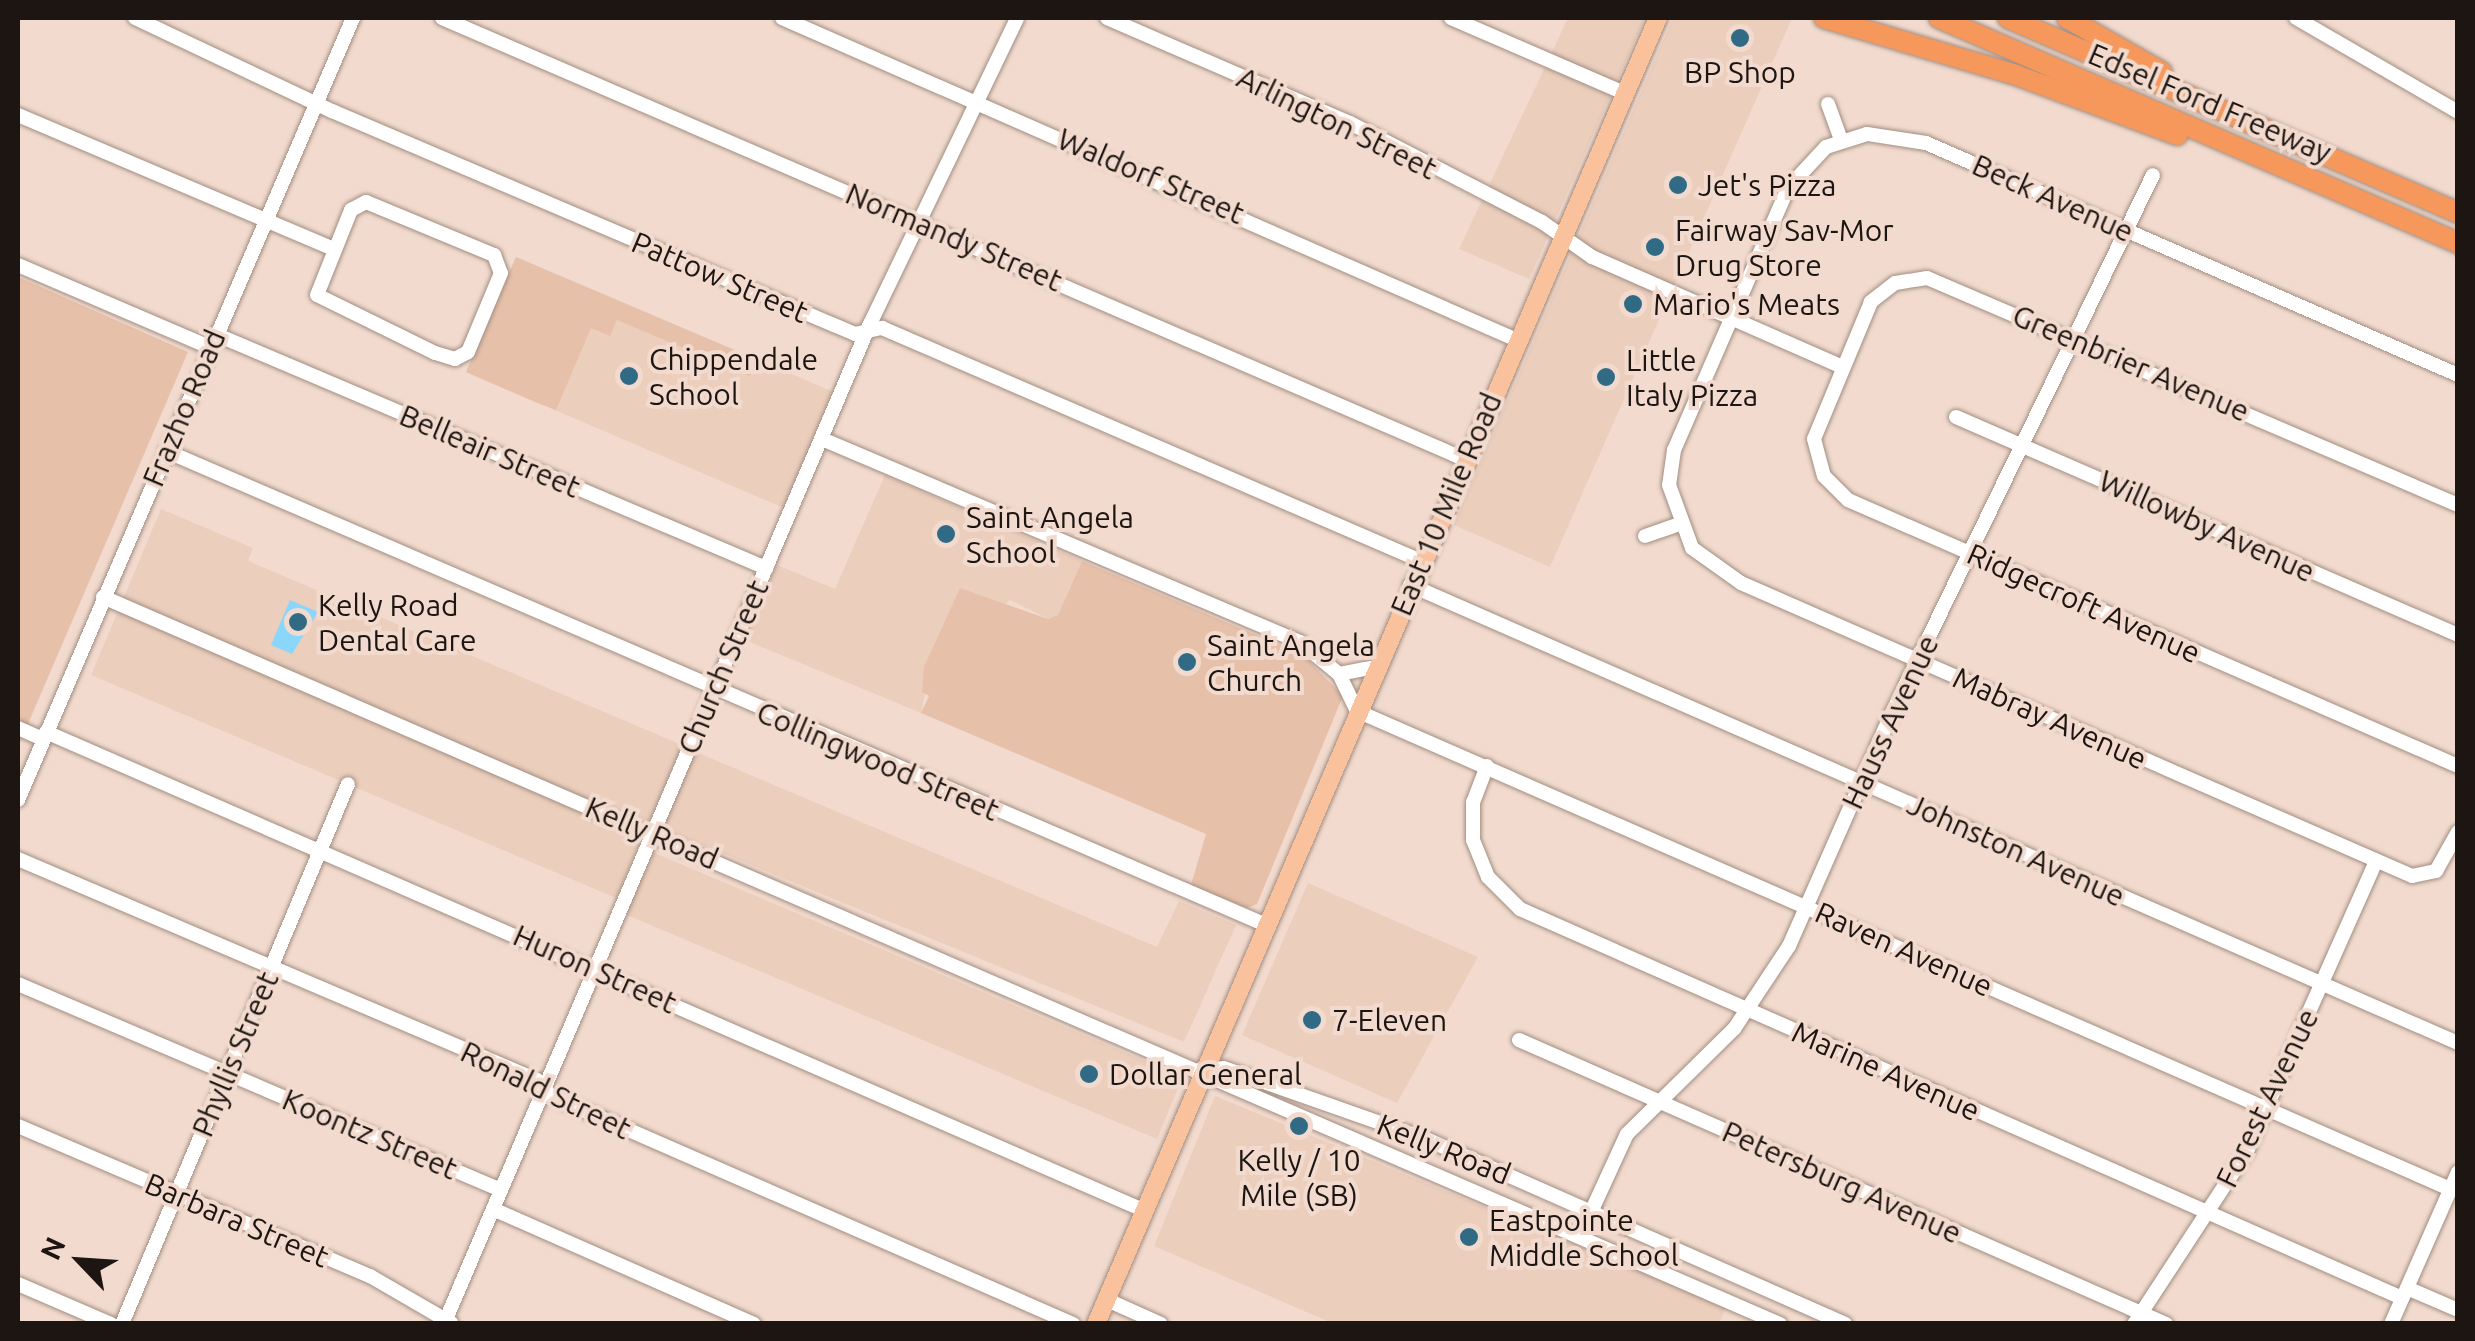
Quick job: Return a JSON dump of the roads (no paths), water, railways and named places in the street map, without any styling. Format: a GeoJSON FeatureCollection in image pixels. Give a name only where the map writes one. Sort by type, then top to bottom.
{"type":"FeatureCollection","features":[{"type":"Feature","properties":{"kind":"highway"},"geometry":{"type":"LineString","coordinates":[[1824,18],[2016,75],[2349,195]]}},
{"type":"Feature","properties":{"kind":"highway","name":"Edsel Ford Freeway"},"geometry":{"type":"LineString","coordinates":[[1939,18],[2458,242]]}},
{"type":"Feature","properties":{"kind":"highway","name":"Edsel Ford Freeway"},"geometry":{"type":"LineString","coordinates":[[2008,18],[2458,213]]}},
{"type":"Feature","properties":{"kind":"highway"},"geometry":{"type":"LineString","coordinates":[[2067,18],[2287,139]]}},
{"type":"Feature","properties":{"kind":"main road","name":"East 10 Mile Road"},"geometry":{"type":"LineString","coordinates":[[1096,1324],[1201,1069],[1658,18]]}},
{"type":"Feature","properties":{"kind":"street","name":"Pattow Street"},"geometry":{"type":"LineString","coordinates":[[135,18],[854,334],[882,328],[1421,561]]}},
{"type":"Feature","properties":{"kind":"street","name":"Frazho Road"},"geometry":{"type":"LineString","coordinates":[[18,800],[353,18]]}},
{"type":"Feature","properties":{"kind":"street","name":"Normandy Street"},"geometry":{"type":"LineString","coordinates":[[442,18],[1464,460]]}},
{"type":"Feature","properties":{"kind":"street","name":"Waldorf Street"},"geometry":{"type":"LineString","coordinates":[[782,18],[1518,340]]}},
{"type":"Feature","properties":{"kind":"street","name":"Church Street"},"geometry":{"type":"LineString","coordinates":[[447,1323],[650,834],[868,331],[980,102],[1016,18]]}},
{"type":"Feature","properties":{"kind":"street","name":"Arlington Street"},"geometry":{"type":"LineString","coordinates":[[1107,18],[1350,123],[1618,269],[1731,318]]}},
{"type":"Feature","properties":{"kind":"street"},"geometry":{"type":"LineString","coordinates":[[1450,18],[1624,93]]}},
{"type":"Feature","properties":{"kind":"street"},"geometry":{"type":"LineString","coordinates":[[2296,18],[2313,21],[2458,112]]}},
{"type":"Feature","properties":{"kind":"street"},"geometry":{"type":"LineString","coordinates":[[1644,536],[1678,524],[1669,485],[1674,450],[1788,188],[1812,158],[1841,139],[1828,104]]}},
{"type":"Feature","properties":{"kind":"street"},"geometry":{"type":"LineString","coordinates":[[18,115],[334,248]]}},
{"type":"Feature","properties":{"kind":"street","name":"Beck Avenue"},"geometry":{"type":"LineString","coordinates":[[1841,139],[1910,136],[2458,375]]}},
{"type":"Feature","properties":{"kind":"street","name":"Hauss Avenue"},"geometry":{"type":"LineString","coordinates":[[1580,1236],[1627,1134],[1748,1010],[1807,906],[1917,661],[2153,175]]}},
{"type":"Feature","properties":{"kind":"street"},"geometry":{"type":"LineString","coordinates":[[366,202],[494,254],[501,273],[468,352],[455,359],[326,306],[318,282],[334,248],[351,210],[366,202]]}},
{"type":"Feature","properties":{"kind":"street","name":"Belleair Street"},"geometry":{"type":"LineString","coordinates":[[18,265],[766,568]]}},
{"type":"Feature","properties":{"kind":"street","name":"Greenbrier Avenue"},"geometry":{"type":"LineString","coordinates":[[1840,366],[1871,302],[1914,278],[1952,284],[2458,505]]}},
{"type":"Feature","properties":{"kind":"street"},"geometry":{"type":"LineString","coordinates":[[1731,318],[1840,366]]}},
{"type":"Feature","properties":{"kind":"street","name":"Ridgecroft Avenue"},"geometry":{"type":"LineString","coordinates":[[1840,366],[1816,426],[1824,476],[1848,500],[2458,766]]}},
{"type":"Feature","properties":{"kind":"street","name":"Willowby Avenue"},"geometry":{"type":"LineString","coordinates":[[1956,417],[2458,635]]}},
{"type":"Feature","properties":{"kind":"street"},"geometry":{"type":"LineString","coordinates":[[822,439],[1300,642],[1339,674],[1357,710]]}},
{"type":"Feature","properties":{"kind":"street","name":"Collingwood Street"},"geometry":{"type":"LineString","coordinates":[[166,451],[1264,924]]}},
{"type":"Feature","properties":{"kind":"street","name":"Mabray Avenue"},"geometry":{"type":"LineString","coordinates":[[1678,524],[1717,571],[2376,860],[2427,876],[2458,832]]}},
{"type":"Feature","properties":{"kind":"street","name":"Johnston Avenue"},"geometry":{"type":"LineString","coordinates":[[1410,586],[2458,1043]]}},
{"type":"Feature","properties":{"kind":"street","name":"Kelly Road"},"geometry":{"type":"LineString","coordinates":[[103,597],[1201,1069],[1220,1086],[1425,1168],[1780,1324]]}},
{"type":"Feature","properties":{"kind":"street"},"geometry":{"type":"LineString","coordinates":[[1339,674],[1375,667]]}},
{"type":"Feature","properties":{"kind":"street","name":"Raven Avenue"},"geometry":{"type":"LineString","coordinates":[[1357,710],[2267,1108],[2455,1179]]}},
{"type":"Feature","properties":{"kind":"street","name":"Huron Street"},"geometry":{"type":"LineString","coordinates":[[18,728],[44,735],[322,850],[1144,1210]]}},
{"type":"Feature","properties":{"kind":"street","name":"Marine Avenue"},"geometry":{"type":"LineString","coordinates":[[1486,766],[1472,830],[1480,862],[1504,896],[1748,1010],[2208,1212],[2404,1293],[2458,1310]]}},
{"type":"Feature","properties":{"kind":"street","name":"Phyllis Street"},"geometry":{"type":"LineString","coordinates":[[122,1324],[348,784]]}},
{"type":"Feature","properties":{"kind":"street","name":"Ronald Street"},"geometry":{"type":"LineString","coordinates":[[18,859],[271,967],[1074,1324]]}},
{"type":"Feature","properties":{"kind":"street","name":"Forest Avenue"},"geometry":{"type":"LineString","coordinates":[[2137,1318],[2208,1212],[2267,1108],[2376,860]]}},
{"type":"Feature","properties":{"kind":"street","name":"Koontz Street"},"geometry":{"type":"LineString","coordinates":[[18,984],[501,1190]]}},
{"type":"Feature","properties":{"kind":"street","name":"Petersburg Avenue"},"geometry":{"type":"LineString","coordinates":[[1519,1040],[2137,1318],[2166,1324]]}},
{"type":"Feature","properties":{"kind":"street","name":"Kelly Road"},"geometry":{"type":"LineString","coordinates":[[1201,1069],[1224,1068],[1399,1129],[1845,1324]]}},
{"type":"Feature","properties":{"kind":"street"},"geometry":{"type":"LineString","coordinates":[[1320,1126],[1327,1112],[1399,1129]]}},
{"type":"Feature","properties":{"kind":"street","name":"Barbara Street"},"geometry":{"type":"LineString","coordinates":[[18,1126],[370,1276],[447,1323]]}},
{"type":"Feature","properties":{"kind":"street"},"geometry":{"type":"LineString","coordinates":[[1425,1168],[1438,1164],[1479,1181],[1486,1174],[1481,1164]]}},
{"type":"Feature","properties":{"kind":"street"},"geometry":{"type":"LineString","coordinates":[[2391,1324],[2455,1179]]}},
{"type":"Feature","properties":{"kind":"street"},"geometry":{"type":"LineString","coordinates":[[492,1209],[754,1324]]}},
{"type":"Feature","properties":{"kind":"street"},"geometry":{"type":"LineString","coordinates":[[18,1284],[111,1324]]}},
{"type":"Feature","properties":{"kind":"street"},"geometry":{"type":"LineString","coordinates":[[1105,1299],[1161,1324]]}},
{"type":"Feature","properties":{"kind":"place","name":"BP Shop"},"geometry":{"type":"Point","coordinates":[1740,38]}},
{"type":"Feature","properties":{"kind":"place","name":"Jet's Pizza"},"geometry":{"type":"Point","coordinates":[1678,185]}},
{"type":"Feature","properties":{"kind":"place","name":"Fairway Sav-Mor Drug Store"},"geometry":{"type":"Point","coordinates":[1655,247]}},
{"type":"Feature","properties":{"kind":"place","name":"Mario's Meats"},"geometry":{"type":"Point","coordinates":[1633,304]}},
{"type":"Feature","properties":{"kind":"place","name":"Chippendale School"},"geometry":{"type":"Point","coordinates":[629,376]}},
{"type":"Feature","properties":{"kind":"place","name":"Little Italy Pizza"},"geometry":{"type":"Point","coordinates":[1606,377]}},
{"type":"Feature","properties":{"kind":"place","name":"Saint Angela School"},"geometry":{"type":"Point","coordinates":[946,534]}},
{"type":"Feature","properties":{"kind":"place","name":"Kelly Road Dental Care"},"geometry":{"type":"Point","coordinates":[298,622]}},
{"type":"Feature","properties":{"kind":"place","name":"Saint Angela Church"},"geometry":{"type":"Point","coordinates":[1187,662]}},
{"type":"Feature","properties":{"kind":"place","name":"7-Eleven"},"geometry":{"type":"Point","coordinates":[1312,1020]}},
{"type":"Feature","properties":{"kind":"place","name":"Dollar General"},"geometry":{"type":"Point","coordinates":[1089,1074]}},
{"type":"Feature","properties":{"kind":"place","name":"Kelly / 10 Mile (SB)"},"geometry":{"type":"Point","coordinates":[1299,1126]}},
{"type":"Feature","properties":{"kind":"place","name":"Eastpointe Middle School"},"geometry":{"type":"Point","coordinates":[1469,1237]}}]}
